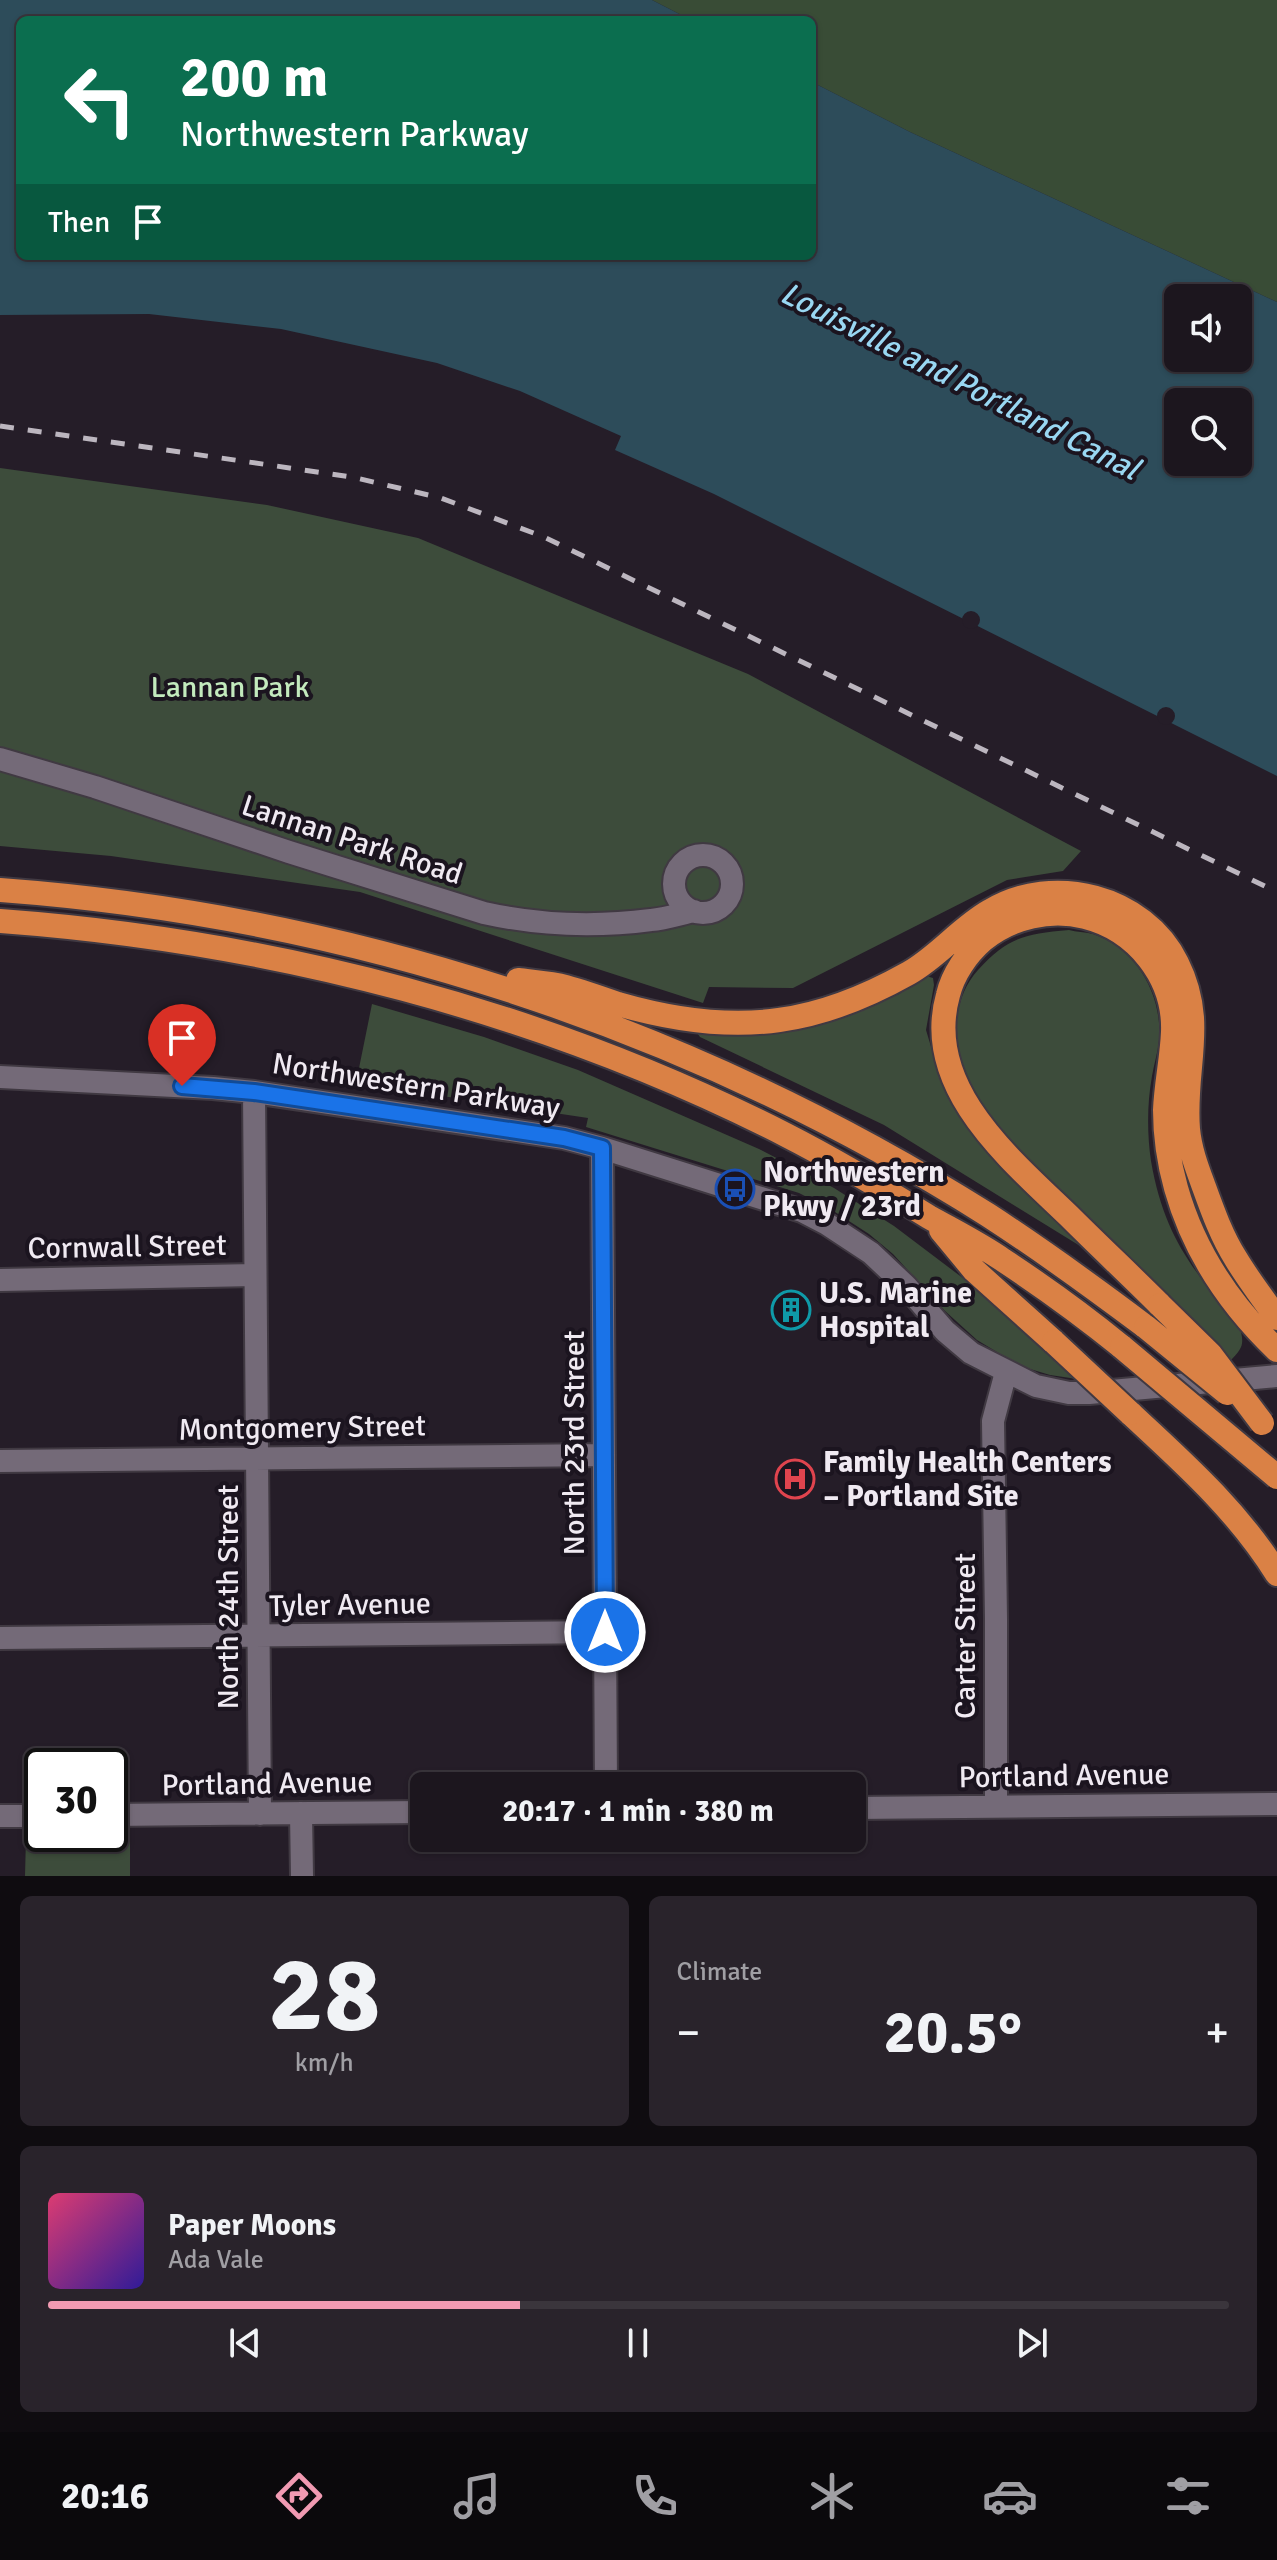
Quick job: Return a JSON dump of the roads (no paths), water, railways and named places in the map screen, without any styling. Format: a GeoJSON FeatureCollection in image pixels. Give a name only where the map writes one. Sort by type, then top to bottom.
{"type":"FeatureCollection","features":[{"type":"Feature","properties":{"kind":"highway"},"geometry":{"type":"LineString","coordinates":[[0,890],[93,898],[321,937],[459,973],[609,1024],[717,1070],[832,1126],[987,1215],[1146,1327],[1270,1429]]}},
{"type":"Feature","properties":{"kind":"highway"},"geometry":{"type":"LineString","coordinates":[[459,973],[564,986],[631,1007],[693,1021],[738,1023],[778,1020],[835,1007],[895,981],[932,958],[989,911],[1020,897],[1061,892],[1087,895],[1112,903],[1152,929],[1172,953],[1184,978],[1194,1015],[1187,1112],[1192,1155],[1215,1219],[1234,1257],[1277,1318]]}},
{"type":"Feature","properties":{"kind":"highway"},"geometry":{"type":"LineString","coordinates":[[1270,1429],[1210,1354],[996,1142],[962,1096],[949,1066],[943,1016],[953,980],[982,941],[1003,927],[1040,914],[1077,915],[1102,922],[1133,940],[1157,969],[1172,1012],[1165,1126],[1180,1202],[1197,1244],[1218,1281],[1245,1317],[1277,1350]]}},
{"type":"Feature","properties":{"kind":"highway"},"geometry":{"type":"LineString","coordinates":[[0,921],[76,927],[197,944],[404,989],[501,1018],[639,1068],[739,1112],[857,1173],[1002,1260],[1122,1347],[1277,1477]]}},
{"type":"Feature","properties":{"kind":"highway"},"geometry":{"type":"LineString","coordinates":[[932,1218],[974,1270],[1201,1478],[1229,1508],[1277,1574]]}},
{"type":"Feature","properties":{"kind":"street","name":"Lannan Park Road"},"geometry":{"type":"LineString","coordinates":[[0,759],[484,913],[517,920],[608,923],[653,920],[694,911]]}},
{"type":"Feature","properties":{"kind":"street","name":"Northwestern Parkway"},"geometry":{"type":"LineString","coordinates":[[0,1077],[254,1092],[564,1138],[802,1211],[827,1224],[871,1253],[906,1286],[945,1331],[971,1353],[1036,1386],[1069,1393],[1089,1393],[1277,1376]]}},
{"type":"Feature","properties":{"kind":"street","name":"North 24th Street"},"geometry":{"type":"LineString","coordinates":[[254,1092],[260,1814]]}},
{"type":"Feature","properties":{"kind":"street","name":"North 23rd Street"},"geometry":{"type":"LineString","coordinates":[[602,1148],[606,1772]]}},
{"type":"Feature","properties":{"kind":"street","name":"Cornwall Street"},"geometry":{"type":"LineString","coordinates":[[0,1280],[255,1275]]}},
{"type":"Feature","properties":{"kind":"street","name":"Carter Street"},"geometry":{"type":"LineString","coordinates":[[996,1806],[993,1421],[1006,1372]]}},
{"type":"Feature","properties":{"kind":"street","name":"Montgomery Street"},"geometry":{"type":"LineString","coordinates":[[0,1461],[604,1455]]}},
{"type":"Feature","properties":{"kind":"street","name":"Tyler Avenue"},"geometry":{"type":"LineString","coordinates":[[0,1638],[605,1632]]}},
{"type":"Feature","properties":{"kind":"street","name":"Portland Avenue"},"geometry":{"type":"LineString","coordinates":[[866,1808],[1277,1804]]}},
{"type":"Feature","properties":{"kind":"street","name":"Portland Avenue"},"geometry":{"type":"LineString","coordinates":[[128,1815],[410,1812]]}},
{"type":"Feature","properties":{"kind":"street"},"geometry":{"type":"LineString","coordinates":[[301,1813],[302,1876]]}},
{"type":"Feature","properties":{"kind":"street"},"geometry":{"type":"LineString","coordinates":[[0,1816],[24,1816]]}},
{"type":"Feature","properties":{"kind":"water","name":"Louisville and Portland Canal"},"geometry":{"type":"Polygon","coordinates":[[[0,0],[652,0],[683,16],[16,16],[16,260],[816,260],[816,84],[910,132],[1238,284],[1164,284],[1164,372],[1252,372],[1252,290],[1277,302],[1277,776],[714,494],[615,450],[621,436],[520,391],[437,363],[281,329],[149,314],[0,315],[0,0]]]}},
{"type":"Feature","properties":{"kind":"railway"},"geometry":{"type":"LineString","coordinates":[[0,426],[352,477],[441,498],[544,537],[1277,892]]}},
{"type":"Feature","properties":{"kind":"place","name":"Northwestern Pkwy / 23rd"},"geometry":{"type":"Point","coordinates":[735,1189]}},
{"type":"Feature","properties":{"kind":"place","name":"U.S. Marine Hospital"},"geometry":{"type":"Point","coordinates":[791,1310]}},
{"type":"Feature","properties":{"kind":"place","name":"Family Health Centers – Portland Site"},"geometry":{"type":"Point","coordinates":[795,1479]}},
{"type":"Feature","properties":{"kind":"park label","name":"Lannan Park"},"geometry":{"type":"Point","coordinates":[230,687]}}]}
